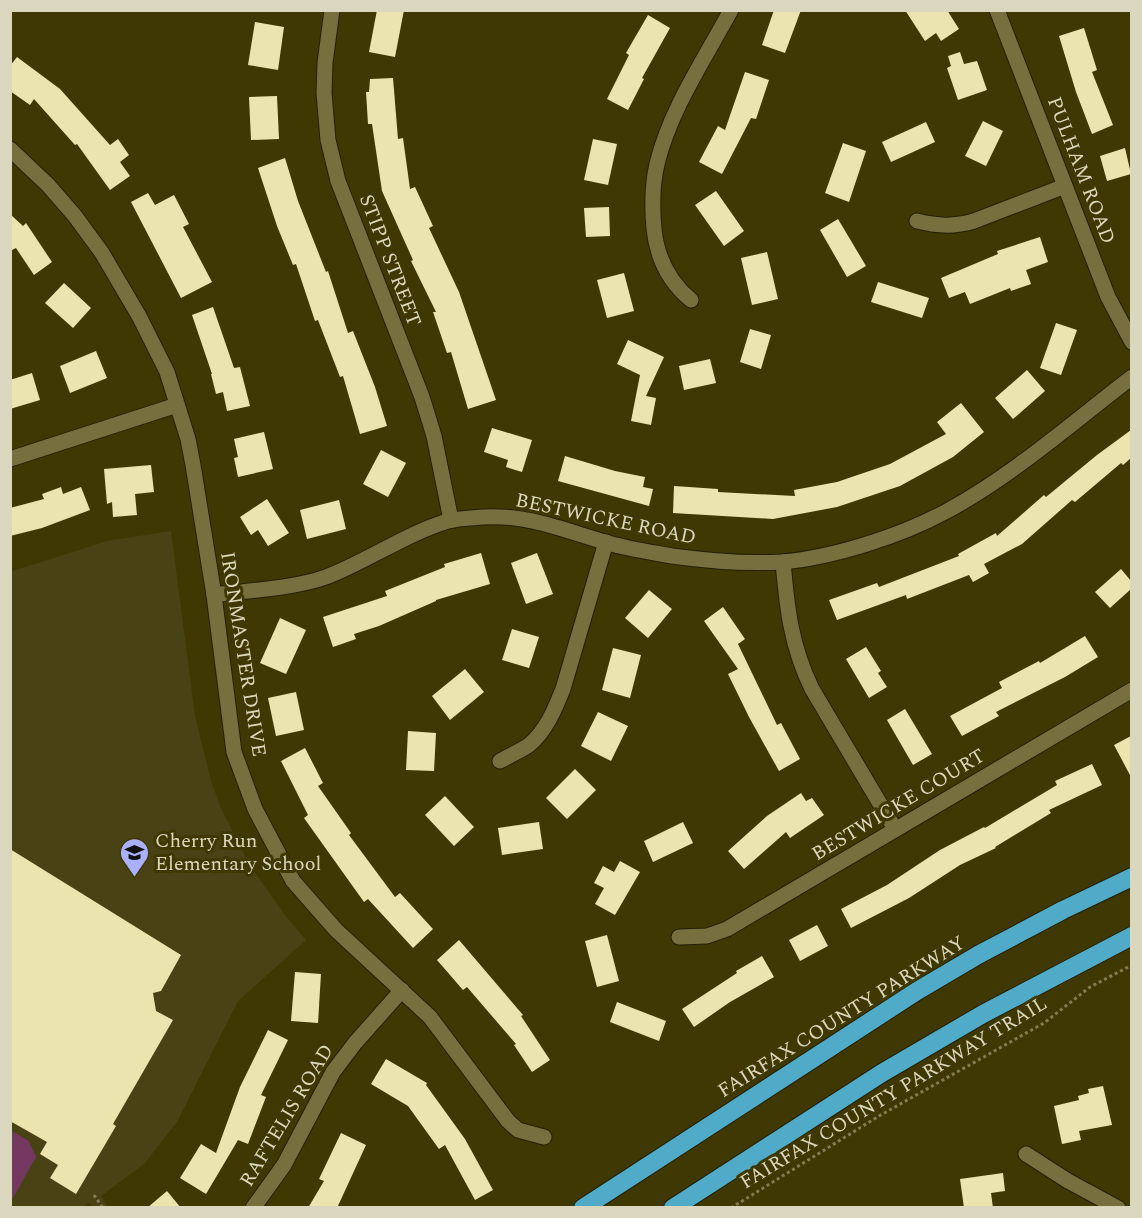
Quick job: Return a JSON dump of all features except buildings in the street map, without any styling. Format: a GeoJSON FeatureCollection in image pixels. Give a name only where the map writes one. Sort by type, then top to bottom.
{"type":"FeatureCollection","features":[{"type":"Feature","properties":{"kind":"highway","name":"FAIRFAX COUNTY PARKWAY"},"geometry":{"type":"LineString","coordinates":[[583,1208],[917,990],[1042,921],[1131,877]]}},
{"type":"Feature","properties":{"kind":"highway"},"geometry":{"type":"LineString","coordinates":[[673,1208],[882,1073],[983,1014],[1131,936]]}},
{"type":"Feature","properties":{"kind":"street","name":"STIPP STREET"},"geometry":{"type":"LineString","coordinates":[[332,10],[325,63],[324,93],[328,140],[338,181],[422,397],[434,436],[451,520]]}},
{"type":"Feature","properties":{"kind":"street"},"geometry":{"type":"LineString","coordinates":[[691,300],[679,290],[661,259],[655,237],[652,210],[653,186],[657,165],[669,129],[731,10]]}},
{"type":"Feature","properties":{"kind":"street","name":"PULHAM ROAD"},"geometry":{"type":"LineString","coordinates":[[997,10],[1108,297],[1131,342]]}},
{"type":"Feature","properties":{"kind":"street","name":"IRONMASTER DRIVE"},"geometry":{"type":"LineString","coordinates":[[10,149],[48,184],[102,253],[139,316],[167,372],[193,465],[214,595],[234,752],[255,808],[293,881],[336,930],[430,1017],[508,1121],[518,1130],[544,1137]]}},
{"type":"Feature","properties":{"kind":"street"},"geometry":{"type":"LineString","coordinates":[[917,221],[938,226],[959,225],[1065,186]]}},
{"type":"Feature","properties":{"kind":"street","name":"BESTWICKE ROAD"},"geometry":{"type":"LineString","coordinates":[[214,595],[323,578],[351,567],[424,529],[451,520],[484,517],[530,519],[642,551],[694,559],[783,562],[823,555],[871,543],[911,529],[947,511],[1001,477],[1131,377]]}},
{"type":"Feature","properties":{"kind":"street"},"geometry":{"type":"LineString","coordinates":[[10,459],[177,405]]}},
{"type":"Feature","properties":{"kind":"street"},"geometry":{"type":"LineString","coordinates":[[500,761],[529,744],[544,728],[555,709],[563,689],[606,542]]}},
{"type":"Feature","properties":{"kind":"street"},"geometry":{"type":"LineString","coordinates":[[783,562],[791,635],[802,668],[812,689],[895,829]]}},
{"type":"Feature","properties":{"kind":"street","name":"BESTWICKE COURT"},"geometry":{"type":"LineString","coordinates":[[680,937],[707,936],[727,929],[1131,690]]}},
{"type":"Feature","properties":{"kind":"street","name":"RAFTELIS ROAD"},"geometry":{"type":"LineString","coordinates":[[253,1208],[284,1165],[333,1072],[355,1043],[402,990]]}},
{"type":"Feature","properties":{"kind":"street"},"geometry":{"type":"LineString","coordinates":[[1026,1154],[1068,1181],[1118,1208]]}},
{"type":"Feature","properties":{"kind":"path","name":"FAIRFAX COUNTY PARKWAY TRAIL"},"geometry":{"type":"LineString","coordinates":[[731,1208],[879,1116],[1044,1023],[1090,987],[1131,965]]}},
{"type":"Feature","properties":{"kind":"path"},"geometry":{"type":"LineString","coordinates":[[94,1195],[103,1208]]}},
{"type":"Feature","properties":{"kind":"shaded area","name":"Cherry Run Elementary School"},"geometry":{"type":"Polygon","coordinates":[[[171,531],[195,716],[211,781],[221,808],[250,866],[306,940],[238,1001],[177,1122],[144,1164],[101,1196],[108,1207],[93,1207],[89,1203],[83,1207],[11,1207],[10,572],[107,541],[171,531]]]}},
{"type":"Feature","properties":{"kind":"shaded area"},"geometry":{"type":"Polygon","coordinates":[[[10,1130],[29,1141],[36,1157],[13,1198],[10,1196],[10,1130]]]}},
{"type":"Feature","properties":{"kind":"place","name":"Cherry Run Elementary School"},"geometry":{"type":"Point","coordinates":[134,878]}}]}
